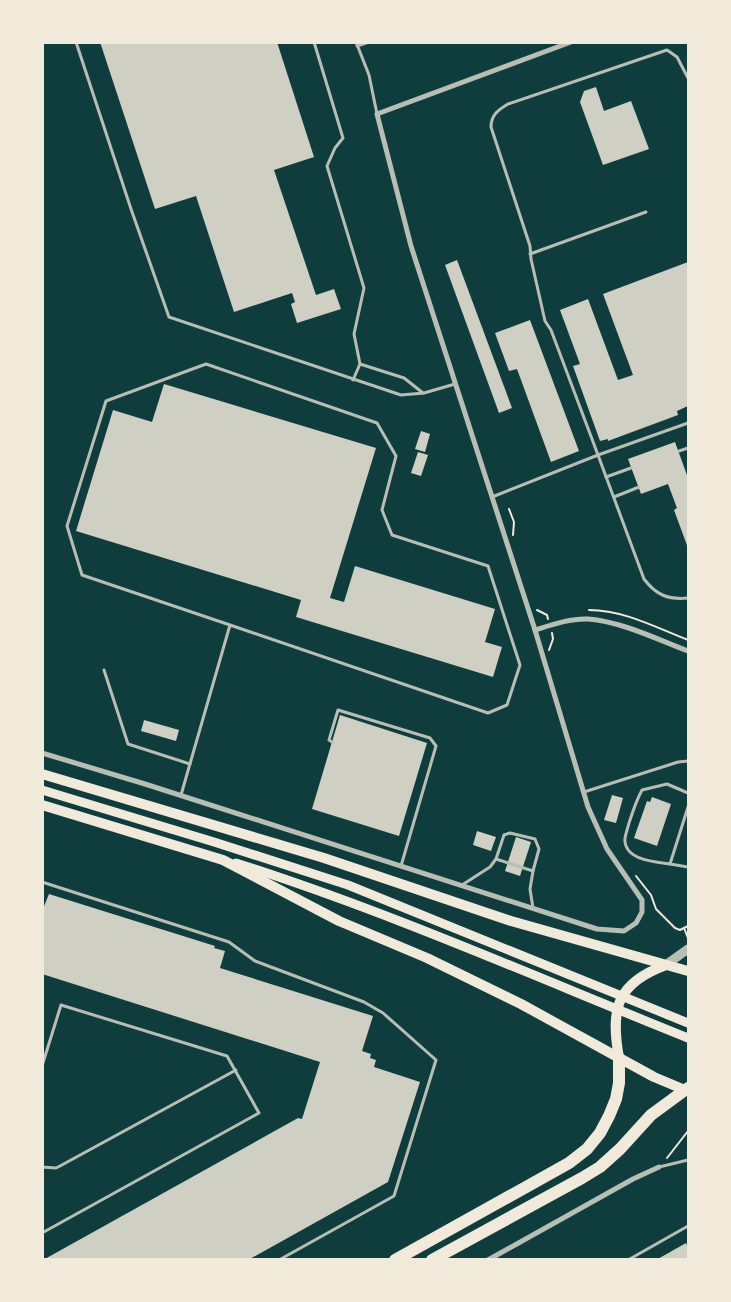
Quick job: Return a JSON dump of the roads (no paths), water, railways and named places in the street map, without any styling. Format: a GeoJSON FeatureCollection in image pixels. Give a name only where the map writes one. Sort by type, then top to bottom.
{"type":"FeatureCollection","features":[{"type":"Feature","properties":{"kind":"highway"},"geometry":{"type":"LineString","coordinates":[[395,1260],[569,1163],[587,1149],[600,1133],[616,1098],[619,1083],[618,1058]]}},
{"type":"Feature","properties":{"kind":"highway"},"geometry":{"type":"LineString","coordinates":[[432,1260],[600,1167],[620,1149],[651,1115],[687,1089]]}},
{"type":"Feature","properties":{"kind":"main road"},"geometry":{"type":"LineString","coordinates":[[42,774],[324,858],[511,921],[688,971]]}},
{"type":"Feature","properties":{"kind":"main road"},"geometry":{"type":"LineString","coordinates":[[42,790],[348,885],[688,1023]]}},
{"type":"Feature","properties":{"kind":"main road"},"geometry":{"type":"LineString","coordinates":[[42,805],[306,886],[387,915],[688,1038]]}},
{"type":"Feature","properties":{"kind":"main road"},"geometry":{"type":"LineString","coordinates":[[223,860],[340,921],[427,958],[521,1004],[654,1077],[687,1089]]}},
{"type":"Feature","properties":{"kind":"main road"},"geometry":{"type":"LineString","coordinates":[[618,1058],[615,1016],[620,1002],[633,982],[642,975],[667,964]]}},
{"type":"Feature","properties":{"kind":"street"},"geometry":{"type":"LineString","coordinates":[[42,753],[181,795],[597,929],[618,932],[631,928],[636,923],[642,912],[642,900],[598,832],[583,792],[535,630],[411,246],[377,114],[571,42]]}},
{"type":"Feature","properties":{"kind":"street"},"geometry":{"type":"LineString","coordinates":[[535,630],[575,620],[588,619],[626,627],[688,651]]}},
{"type":"Feature","properties":{"kind":"street"},"geometry":{"type":"LineString","coordinates":[[667,964],[688,949]]}},
{"type":"Feature","properties":{"kind":"street"},"geometry":{"type":"LineString","coordinates":[[488,1260],[633,1179],[659,1167]]}},
{"type":"Feature","properties":{"kind":"lane"},"geometry":{"type":"LineString","coordinates":[[76,42],[169,317],[401,395],[424,393],[456,384]]}},
{"type":"Feature","properties":{"kind":"lane"},"geometry":{"type":"LineString","coordinates":[[314,42],[343,138],[335,148],[327,166],[364,288],[354,334],[360,364],[353,380]]}},
{"type":"Feature","properties":{"kind":"lane"},"geometry":{"type":"LineString","coordinates":[[369,42],[357,44],[369,75],[377,114]]}},
{"type":"Feature","properties":{"kind":"lane"},"geometry":{"type":"LineString","coordinates":[[688,78],[677,57],[667,50],[508,104],[498,110],[491,119],[491,127],[530,246],[530,254],[545,321],[551,330],[644,579],[653,590],[670,598],[688,598]]}},
{"type":"Feature","properties":{"kind":"lane"},"geometry":{"type":"LineString","coordinates":[[530,254],[646,212]]}},
{"type":"Feature","properties":{"kind":"lane"},"geometry":{"type":"LineString","coordinates":[[206,364],[377,423],[396,456],[382,510],[392,535],[488,566],[520,665],[507,706],[488,714],[230,625],[82,575],[67,526],[106,401],[206,364]]}},
{"type":"Feature","properties":{"kind":"lane"},"geometry":{"type":"LineString","coordinates":[[360,364],[404,378],[424,393]]}},
{"type":"Feature","properties":{"kind":"lane"},"geometry":{"type":"LineString","coordinates":[[492,497],[598,455],[688,424]]}},
{"type":"Feature","properties":{"kind":"lane"},"geometry":{"type":"LineString","coordinates":[[679,451],[688,448]]}},
{"type":"Feature","properties":{"kind":"lane"},"geometry":{"type":"LineString","coordinates":[[606,477],[631,468]]}},
{"type":"Feature","properties":{"kind":"lane"},"geometry":{"type":"LineString","coordinates":[[614,497],[639,487]]}},
{"type":"Feature","properties":{"kind":"lane"},"geometry":{"type":"LineString","coordinates":[[181,795],[230,625]]}},
{"type":"Feature","properties":{"kind":"lane"},"geometry":{"type":"LineString","coordinates":[[104,670],[128,744],[190,764]]}},
{"type":"Feature","properties":{"kind":"lane"},"geometry":{"type":"LineString","coordinates":[[332,742],[329,740],[338,710],[430,738],[436,746],[400,866]]}},
{"type":"Feature","properties":{"kind":"lane"},"geometry":{"type":"LineString","coordinates":[[583,792],[678,762],[688,761]]}},
{"type":"Feature","properties":{"kind":"lane"},"geometry":{"type":"LineString","coordinates":[[688,793],[667,784],[642,790],[636,800],[625,839],[627,848],[633,856],[688,867]]}},
{"type":"Feature","properties":{"kind":"lane"},"geometry":{"type":"LineString","coordinates":[[670,864],[688,807]]}},
{"type":"Feature","properties":{"kind":"lane"},"geometry":{"type":"LineString","coordinates":[[684,824],[688,826]]}},
{"type":"Feature","properties":{"kind":"lane"},"geometry":{"type":"LineString","coordinates":[[462,885],[490,867],[496,859],[504,835],[510,833],[535,839],[539,849],[530,889],[533,908]]}},
{"type":"Feature","properties":{"kind":"lane"},"geometry":{"type":"LineString","coordinates":[[496,859],[533,870]]}},
{"type":"Feature","properties":{"kind":"lane"},"geometry":{"type":"LineString","coordinates":[[42,882],[228,942],[255,961],[364,1002],[382,1013],[436,1060],[394,1196],[279,1260]]}},
{"type":"Feature","properties":{"kind":"lane"},"geometry":{"type":"LineString","coordinates":[[42,1066],[61,1005],[227,1056],[259,1113],[42,1233]]}},
{"type":"Feature","properties":{"kind":"lane"},"geometry":{"type":"LineString","coordinates":[[42,1167],[56,1168],[60,1166],[236,1070]]}},
{"type":"Feature","properties":{"kind":"lane"},"geometry":{"type":"LineString","coordinates":[[659,1167],[688,1160]]}},
{"type":"Feature","properties":{"kind":"lane"},"geometry":{"type":"LineString","coordinates":[[628,1260],[688,1226]]}}]}
